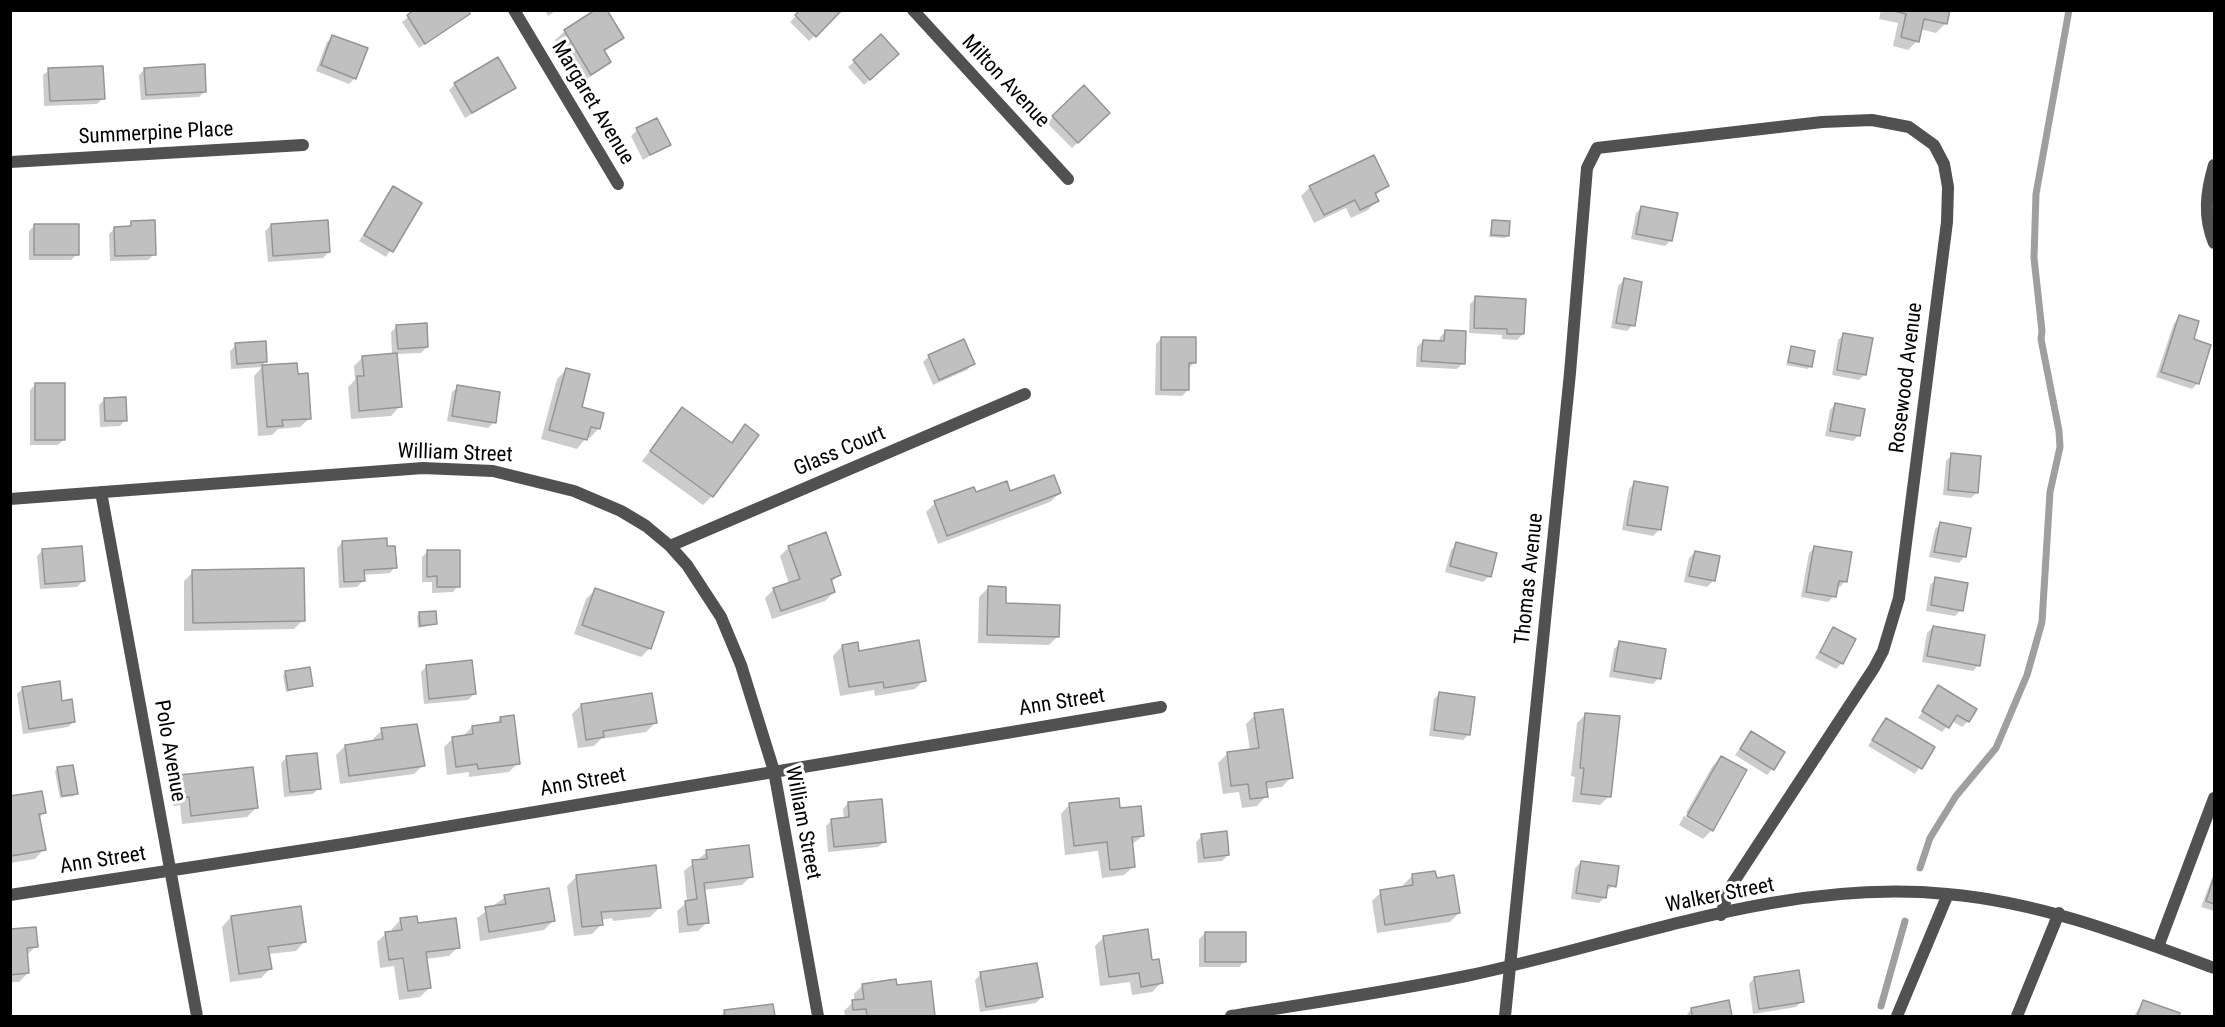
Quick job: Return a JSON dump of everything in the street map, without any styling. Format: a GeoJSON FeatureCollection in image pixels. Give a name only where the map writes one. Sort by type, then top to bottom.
{"type":"FeatureCollection","features":[{"type":"Feature","properties":{"kind":"street","name":"Margaret Avenue"},"geometry":{"type":"LineString","coordinates":[[514,10],[618,184]]}},
{"type":"Feature","properties":{"kind":"street","name":"Milton Avenue"},"geometry":{"type":"LineString","coordinates":[[913,10],[1068,179]]}},
{"type":"Feature","properties":{"kind":"street","name":"Rosewood Avenue"},"geometry":{"type":"LineString","coordinates":[[1597,148],[1822,122],[1872,120],[1909,127],[1934,145],[1944,164],[1946,176],[1947,222],[1899,598],[1886,640],[1874,668],[1729,889],[1721,915]]}},
{"type":"Feature","properties":{"kind":"street","name":"Summerpine Place"},"geometry":{"type":"LineString","coordinates":[[10,162],[303,145]]}},
{"type":"Feature","properties":{"kind":"street","name":"Thomas Avenue"},"geometry":{"type":"LineString","coordinates":[[1505,1017],[1570,374],[1587,168],[1597,148]]}},
{"type":"Feature","properties":{"kind":"street"},"geometry":{"type":"LineString","coordinates":[[2214,165],[2205,213],[2214,243]]}},
{"type":"Feature","properties":{"kind":"street","name":"Glass Court"},"geometry":{"type":"LineString","coordinates":[[670,546],[1025,394]]}},
{"type":"Feature","properties":{"kind":"street","name":"William Street"},"geometry":{"type":"LineString","coordinates":[[10,499],[423,468],[493,471],[574,491],[621,511],[646,526],[670,546],[687,565],[721,617],[741,665],[774,771],[818,1017]]}},
{"type":"Feature","properties":{"kind":"street","name":"Polo Avenue"},"geometry":{"type":"LineString","coordinates":[[101,492],[197,1017]]}},
{"type":"Feature","properties":{"kind":"street","name":"Ann Street"},"geometry":{"type":"LineString","coordinates":[[10,895],[1161,707]]}},
{"type":"Feature","properties":{"kind":"street"},"geometry":{"type":"LineString","coordinates":[[2157,947],[2214,798]]}},
{"type":"Feature","properties":{"kind":"street","name":"Walker Street"},"geometry":{"type":"LineString","coordinates":[[1231,1017],[1466,976],[1764,905],[1876,891],[1948,894],[2060,913],[2214,968]]}},
{"type":"Feature","properties":{"kind":"street"},"geometry":{"type":"LineString","coordinates":[[1897,1017],[1911,990],[1948,894]]}},
{"type":"Feature","properties":{"kind":"street"},"geometry":{"type":"LineString","coordinates":[[2017,1017],[2060,913]]}},
{"type":"Feature","properties":{"kind":"building"},"geometry":{"type":"Polygon","coordinates":[[[414,10],[468,10],[470,14],[425,44],[407,15],[414,10]]]}},
{"type":"Feature","properties":{"kind":"building"},"geometry":{"type":"Polygon","coordinates":[[[595,10],[607,10],[624,38],[604,50],[611,62],[591,75],[564,30],[595,10]]]}},
{"type":"Feature","properties":{"kind":"building"},"geometry":{"type":"Polygon","coordinates":[[[800,10],[842,10],[816,37],[795,15],[800,10]]]}},
{"type":"Feature","properties":{"kind":"building"},"geometry":{"type":"Polygon","coordinates":[[[1890,10],[1950,10],[1947,24],[1924,19],[1919,42],[1901,37],[1906,14],[1890,10]]]}},
{"type":"Feature","properties":{"kind":"building"},"geometry":{"type":"Polygon","coordinates":[[[881,34],[899,54],[870,80],[853,60],[881,34]]]}},
{"type":"Feature","properties":{"kind":"building"},"geometry":{"type":"Polygon","coordinates":[[[332,35],[368,48],[356,79],[321,65],[332,35]]]}},
{"type":"Feature","properties":{"kind":"building"},"geometry":{"type":"Polygon","coordinates":[[[498,57],[516,88],[472,113],[454,83],[498,57]]]}},
{"type":"Feature","properties":{"kind":"building"},"geometry":{"type":"Polygon","coordinates":[[[205,64],[206,92],[146,95],[144,68],[205,64]]]}},
{"type":"Feature","properties":{"kind":"building"},"geometry":{"type":"Polygon","coordinates":[[[103,66],[105,99],[50,101],[48,68],[103,66]]]}},
{"type":"Feature","properties":{"kind":"building"},"geometry":{"type":"Polygon","coordinates":[[[1084,85],[1110,113],[1078,143],[1052,116],[1084,85]]]}},
{"type":"Feature","properties":{"kind":"building"},"geometry":{"type":"Polygon","coordinates":[[[657,118],[671,145],[650,155],[636,128],[657,118]]]}},
{"type":"Feature","properties":{"kind":"building"},"geometry":{"type":"Polygon","coordinates":[[[1374,155],[1389,186],[1375,193],[1379,201],[1360,210],[1355,200],[1324,215],[1309,186],[1374,155]]]}},
{"type":"Feature","properties":{"kind":"building"},"geometry":{"type":"Polygon","coordinates":[[[393,186],[422,203],[393,252],[364,235],[393,186]]]}},
{"type":"Feature","properties":{"kind":"building"},"geometry":{"type":"Polygon","coordinates":[[[1641,206],[1678,213],[1672,241],[1636,234],[1641,206]]]}},
{"type":"Feature","properties":{"kind":"building"},"geometry":{"type":"Polygon","coordinates":[[[155,220],[156,255],[115,256],[114,227],[131,226],[131,221],[155,220]]]}},
{"type":"Feature","properties":{"kind":"building"},"geometry":{"type":"Polygon","coordinates":[[[328,220],[330,252],[273,256],[271,224],[328,220]]]}},
{"type":"Feature","properties":{"kind":"building"},"geometry":{"type":"Polygon","coordinates":[[[1492,220],[1510,221],[1509,236],[1491,235],[1492,220]]]}},
{"type":"Feature","properties":{"kind":"building"},"geometry":{"type":"Polygon","coordinates":[[[34,224],[79,224],[79,255],[34,255],[34,224]]]}},
{"type":"Feature","properties":{"kind":"building"},"geometry":{"type":"Polygon","coordinates":[[[1624,278],[1642,282],[1635,326],[1616,323],[1624,278]]]}},
{"type":"Feature","properties":{"kind":"building"},"geometry":{"type":"Polygon","coordinates":[[[1475,296],[1526,299],[1524,334],[1507,334],[1507,329],[1474,328],[1475,296]]]}},
{"type":"Feature","properties":{"kind":"building"},"geometry":{"type":"Polygon","coordinates":[[[2179,315],[2199,321],[2194,339],[2211,345],[2199,384],[2161,372],[2179,315]]]}},
{"type":"Feature","properties":{"kind":"building"},"geometry":{"type":"Polygon","coordinates":[[[427,323],[428,347],[398,349],[396,325],[427,323]]]}},
{"type":"Feature","properties":{"kind":"building"},"geometry":{"type":"Polygon","coordinates":[[[1445,330],[1466,331],[1465,364],[1421,361],[1423,340],[1444,341],[1445,330]]]}},
{"type":"Feature","properties":{"kind":"building"},"geometry":{"type":"Polygon","coordinates":[[[1843,333],[1873,338],[1866,375],[1837,370],[1843,333]]]}},
{"type":"Feature","properties":{"kind":"building"},"geometry":{"type":"Polygon","coordinates":[[[1161,337],[1196,337],[1196,363],[1189,363],[1189,390],[1161,390],[1161,337]]]}},
{"type":"Feature","properties":{"kind":"building"},"geometry":{"type":"Polygon","coordinates":[[[964,339],[975,364],[939,380],[928,355],[964,339]]]}},
{"type":"Feature","properties":{"kind":"building"},"geometry":{"type":"Polygon","coordinates":[[[266,341],[267,362],[237,364],[235,343],[266,341]]]}},
{"type":"Feature","properties":{"kind":"building"},"geometry":{"type":"Polygon","coordinates":[[[1791,346],[1815,351],[1812,367],[1788,362],[1791,346]]]}},
{"type":"Feature","properties":{"kind":"building"},"geometry":{"type":"Polygon","coordinates":[[[397,353],[402,407],[359,411],[357,376],[364,376],[362,356],[397,353]]]}},
{"type":"Feature","properties":{"kind":"building"},"geometry":{"type":"Polygon","coordinates":[[[297,363],[298,374],[308,373],[311,419],[282,420],[283,426],[267,427],[262,365],[297,363]]]}},
{"type":"Feature","properties":{"kind":"building"},"geometry":{"type":"Polygon","coordinates":[[[566,368],[590,374],[582,407],[604,413],[600,429],[591,427],[587,440],[549,430],[566,368]]]}},
{"type":"Feature","properties":{"kind":"building"},"geometry":{"type":"Polygon","coordinates":[[[35,383],[65,383],[65,440],[35,440],[35,383]]]}},
{"type":"Feature","properties":{"kind":"building"},"geometry":{"type":"Polygon","coordinates":[[[457,385],[500,392],[496,423],[452,416],[457,385]]]}},
{"type":"Feature","properties":{"kind":"building"},"geometry":{"type":"Polygon","coordinates":[[[126,397],[127,421],[105,421],[104,398],[126,397]]]}},
{"type":"Feature","properties":{"kind":"building"},"geometry":{"type":"Polygon","coordinates":[[[1835,403],[1865,409],[1860,436],[1830,431],[1835,403]]]}},
{"type":"Feature","properties":{"kind":"building"},"geometry":{"type":"Polygon","coordinates":[[[682,407],[732,443],[745,424],[759,435],[713,497],[650,451],[682,407]]]}},
{"type":"Feature","properties":{"kind":"building"},"geometry":{"type":"Polygon","coordinates":[[[1951,453],[1981,456],[1978,493],[1948,490],[1951,453]]]}},
{"type":"Feature","properties":{"kind":"building"},"geometry":{"type":"Polygon","coordinates":[[[1054,475],[1061,493],[947,536],[934,501],[974,487],[976,492],[1007,481],[1010,491],[1054,475]]]}},
{"type":"Feature","properties":{"kind":"building"},"geometry":{"type":"Polygon","coordinates":[[[1634,481],[1668,487],[1661,530],[1627,525],[1634,481]]]}},
{"type":"Feature","properties":{"kind":"building"},"geometry":{"type":"Polygon","coordinates":[[[1940,522],[1971,528],[1966,557],[1934,552],[1940,522]]]}},
{"type":"Feature","properties":{"kind":"building"},"geometry":{"type":"Polygon","coordinates":[[[826,532],[841,575],[831,579],[835,592],[781,611],[773,588],[800,579],[788,546],[826,532]]]}},
{"type":"Feature","properties":{"kind":"building"},"geometry":{"type":"Polygon","coordinates":[[[387,538],[387,546],[395,546],[397,568],[364,570],[365,581],[344,582],[342,541],[387,538]]]}},
{"type":"Feature","properties":{"kind":"building"},"geometry":{"type":"Polygon","coordinates":[[[1456,542],[1497,553],[1491,577],[1450,566],[1456,542]]]}},
{"type":"Feature","properties":{"kind":"building"},"geometry":{"type":"Polygon","coordinates":[[[82,546],[85,581],[45,584],[42,549],[82,546]]]}},
{"type":"Feature","properties":{"kind":"building"},"geometry":{"type":"Polygon","coordinates":[[[1814,546],[1852,552],[1847,582],[1839,581],[1836,597],[1806,592],[1814,546]]]}},
{"type":"Feature","properties":{"kind":"building"},"geometry":{"type":"Polygon","coordinates":[[[427,550],[460,550],[460,587],[437,587],[437,576],[427,577],[427,550]]]}},
{"type":"Feature","properties":{"kind":"building"},"geometry":{"type":"Polygon","coordinates":[[[1695,551],[1720,556],[1715,581],[1689,576],[1695,551]]]}},
{"type":"Feature","properties":{"kind":"building"},"geometry":{"type":"Polygon","coordinates":[[[304,568],[305,621],[193,623],[192,570],[304,568]]]}},
{"type":"Feature","properties":{"kind":"building"},"geometry":{"type":"Polygon","coordinates":[[[1935,577],[1968,583],[1963,611],[1931,605],[1935,577]]]}},
{"type":"Feature","properties":{"kind":"building"},"geometry":{"type":"Polygon","coordinates":[[[988,586],[1006,587],[1006,603],[1060,605],[1059,637],[987,635],[988,586]]]}},
{"type":"Feature","properties":{"kind":"building"},"geometry":{"type":"Polygon","coordinates":[[[595,588],[664,612],[651,649],[582,625],[595,588]]]}},
{"type":"Feature","properties":{"kind":"building"},"geometry":{"type":"Polygon","coordinates":[[[436,611],[437,624],[420,626],[419,612],[436,611]]]}},
{"type":"Feature","properties":{"kind":"building"},"geometry":{"type":"Polygon","coordinates":[[[1933,626],[1985,635],[1980,666],[1927,656],[1933,626]]]}},
{"type":"Feature","properties":{"kind":"building"},"geometry":{"type":"Polygon","coordinates":[[[1833,627],[1856,639],[1843,664],[1820,652],[1833,627]]]}},
{"type":"Feature","properties":{"kind":"building"},"geometry":{"type":"Polygon","coordinates":[[[919,640],[926,681],[884,688],[883,682],[849,687],[842,645],[858,642],[859,651],[919,640]]]}},
{"type":"Feature","properties":{"kind":"building"},"geometry":{"type":"Polygon","coordinates":[[[1619,641],[1666,649],[1661,679],[1614,671],[1619,641]]]}},
{"type":"Feature","properties":{"kind":"building"},"geometry":{"type":"Polygon","coordinates":[[[472,660],[476,694],[429,699],[426,665],[472,660]]]}},
{"type":"Feature","properties":{"kind":"building"},"geometry":{"type":"Polygon","coordinates":[[[310,667],[313,686],[288,690],[285,671],[310,667]]]}},
{"type":"Feature","properties":{"kind":"building"},"geometry":{"type":"Polygon","coordinates":[[[60,681],[62,701],[72,699],[75,722],[29,729],[22,687],[60,681]]]}},
{"type":"Feature","properties":{"kind":"building"},"geometry":{"type":"Polygon","coordinates":[[[1938,685],[1977,709],[1969,722],[1957,715],[1949,728],[1922,711],[1938,685]]]}},
{"type":"Feature","properties":{"kind":"building"},"geometry":{"type":"Polygon","coordinates":[[[1439,692],[1475,697],[1470,735],[1434,730],[1439,692]]]}},
{"type":"Feature","properties":{"kind":"building"},"geometry":{"type":"Polygon","coordinates":[[[652,693],[657,723],[603,731],[604,737],[586,740],[581,704],[652,693]]]}},
{"type":"Feature","properties":{"kind":"building"},"geometry":{"type":"Polygon","coordinates":[[[1283,709],[1293,778],[1266,782],[1268,797],[1250,799],[1248,784],[1231,786],[1227,752],[1259,748],[1254,713],[1283,709]]]}},
{"type":"Feature","properties":{"kind":"building"},"geometry":{"type":"Polygon","coordinates":[[[1585,713],[1620,716],[1611,797],[1581,794],[1584,768],[1580,768],[1585,713]]]}},
{"type":"Feature","properties":{"kind":"building"},"geometry":{"type":"Polygon","coordinates":[[[514,715],[520,764],[478,769],[477,764],[456,767],[452,737],[473,734],[472,726],[501,722],[500,717],[514,715]]]}},
{"type":"Feature","properties":{"kind":"building"},"geometry":{"type":"Polygon","coordinates":[[[1886,718],[1935,747],[1922,769],[1872,740],[1886,718]]]}},
{"type":"Feature","properties":{"kind":"building"},"geometry":{"type":"Polygon","coordinates":[[[417,724],[425,766],[349,776],[345,745],[383,739],[381,728],[417,724]]]}},
{"type":"Feature","properties":{"kind":"building"},"geometry":{"type":"Polygon","coordinates":[[[1751,731],[1785,752],[1774,770],[1740,749],[1751,731]]]}},
{"type":"Feature","properties":{"kind":"building"},"geometry":{"type":"Polygon","coordinates":[[[317,753],[321,789],[290,792],[286,756],[317,753]]]}},
{"type":"Feature","properties":{"kind":"building"},"geometry":{"type":"Polygon","coordinates":[[[1721,756],[1747,770],[1713,831],[1687,816],[1721,756]]]}},
{"type":"Feature","properties":{"kind":"building"},"geometry":{"type":"Polygon","coordinates":[[[73,765],[78,794],[62,796],[57,767],[73,765]]]}},
{"type":"Feature","properties":{"kind":"building"},"geometry":{"type":"Polygon","coordinates":[[[253,767],[258,808],[191,816],[189,797],[182,798],[179,775],[253,767]]]}},
{"type":"Feature","properties":{"kind":"building"},"geometry":{"type":"Polygon","coordinates":[[[42,791],[46,813],[39,814],[46,850],[11,856],[10,796],[42,791]]]}},
{"type":"Feature","properties":{"kind":"building"},"geometry":{"type":"Polygon","coordinates":[[[1119,798],[1120,808],[1141,806],[1144,836],[1132,837],[1135,867],[1110,870],[1107,842],[1074,846],[1069,803],[1119,798]]]}},
{"type":"Feature","properties":{"kind":"building"},"geometry":{"type":"Polygon","coordinates":[[[882,799],[886,842],[834,847],[831,819],[849,817],[848,802],[882,799]]]}},
{"type":"Feature","properties":{"kind":"building"},"geometry":{"type":"Polygon","coordinates":[[[1227,831],[1229,855],[1204,858],[1201,834],[1227,831]]]}},
{"type":"Feature","properties":{"kind":"building"},"geometry":{"type":"Polygon","coordinates":[[[749,845],[753,877],[704,883],[709,923],[688,925],[685,901],[697,899],[692,860],[707,859],[706,850],[749,845]]]}},
{"type":"Feature","properties":{"kind":"building"},"geometry":{"type":"Polygon","coordinates":[[[1581,861],[1619,866],[1616,887],[1608,885],[1606,898],[1576,893],[1581,861]]]}},
{"type":"Feature","properties":{"kind":"building"},"geometry":{"type":"Polygon","coordinates":[[[656,865],[661,908],[601,912],[603,925],[582,927],[576,875],[656,865]]]}},
{"type":"Feature","properties":{"kind":"building"},"geometry":{"type":"Polygon","coordinates":[[[1435,871],[1437,878],[1454,875],[1460,913],[1385,925],[1380,890],[1413,885],[1412,874],[1435,871]]]}},
{"type":"Feature","properties":{"kind":"building"},"geometry":{"type":"Polygon","coordinates":[[[2214,877],[2214,904],[2206,901],[2214,877]]]}},
{"type":"Feature","properties":{"kind":"building"},"geometry":{"type":"Polygon","coordinates":[[[549,888],[555,921],[489,932],[485,907],[506,904],[504,895],[549,888]]]}},
{"type":"Feature","properties":{"kind":"building"},"geometry":{"type":"Polygon","coordinates":[[[301,906],[306,942],[268,947],[272,969],[239,974],[231,916],[301,906]]]}},
{"type":"Feature","properties":{"kind":"building"},"geometry":{"type":"Polygon","coordinates":[[[417,916],[418,923],[456,918],[460,948],[426,952],[431,988],[408,991],[403,958],[389,960],[385,932],[402,930],[400,918],[417,916]]]}},
{"type":"Feature","properties":{"kind":"building"},"geometry":{"type":"Polygon","coordinates":[[[36,927],[38,947],[27,948],[29,973],[10,975],[10,929],[36,927]]]}},
{"type":"Feature","properties":{"kind":"building"},"geometry":{"type":"Polygon","coordinates":[[[1148,929],[1152,960],[1159,959],[1163,983],[1141,987],[1139,973],[1109,977],[1103,936],[1148,929]]]}},
{"type":"Feature","properties":{"kind":"building"},"geometry":{"type":"Polygon","coordinates":[[[1205,932],[1246,932],[1246,962],[1205,962],[1205,932]]]}},
{"type":"Feature","properties":{"kind":"building"},"geometry":{"type":"Polygon","coordinates":[[[1037,963],[1043,997],[986,1007],[980,972],[1037,963]]]}},
{"type":"Feature","properties":{"kind":"building"},"geometry":{"type":"Polygon","coordinates":[[[1799,970],[1804,1002],[1759,1009],[1754,977],[1799,970]]]}},
{"type":"Feature","properties":{"kind":"building"},"geometry":{"type":"Polygon","coordinates":[[[896,979],[897,985],[931,981],[935,1016],[867,1016],[866,1009],[853,1010],[852,1000],[864,999],[862,984],[896,979]]]}},
{"type":"Feature","properties":{"kind":"building"},"geometry":{"type":"Polygon","coordinates":[[[1729,1000],[1732,1016],[1692,1016],[1691,1008],[1729,1000]]]}},
{"type":"Feature","properties":{"kind":"building"},"geometry":{"type":"Polygon","coordinates":[[[2143,1000],[2180,1013],[2179,1016],[2137,1016],[2143,1000]]]}},
{"type":"Feature","properties":{"kind":"building"},"geometry":{"type":"Polygon","coordinates":[[[773,1004],[775,1016],[725,1016],[724,1010],[773,1004]]]}},
{"type":"Feature","properties":{"kind":"waterway"},"geometry":{"type":"LineString","coordinates":[[1920,868],[1930,838],[1956,796],[1996,748],[2027,675],[2042,622],[2050,492],[2060,447],[2041,339],[2034,258],[2036,194],[2069,10]]}},
{"type":"Feature","properties":{"kind":"waterway"},"geometry":{"type":"LineString","coordinates":[[1881,1006],[1905,921]]}}]}
